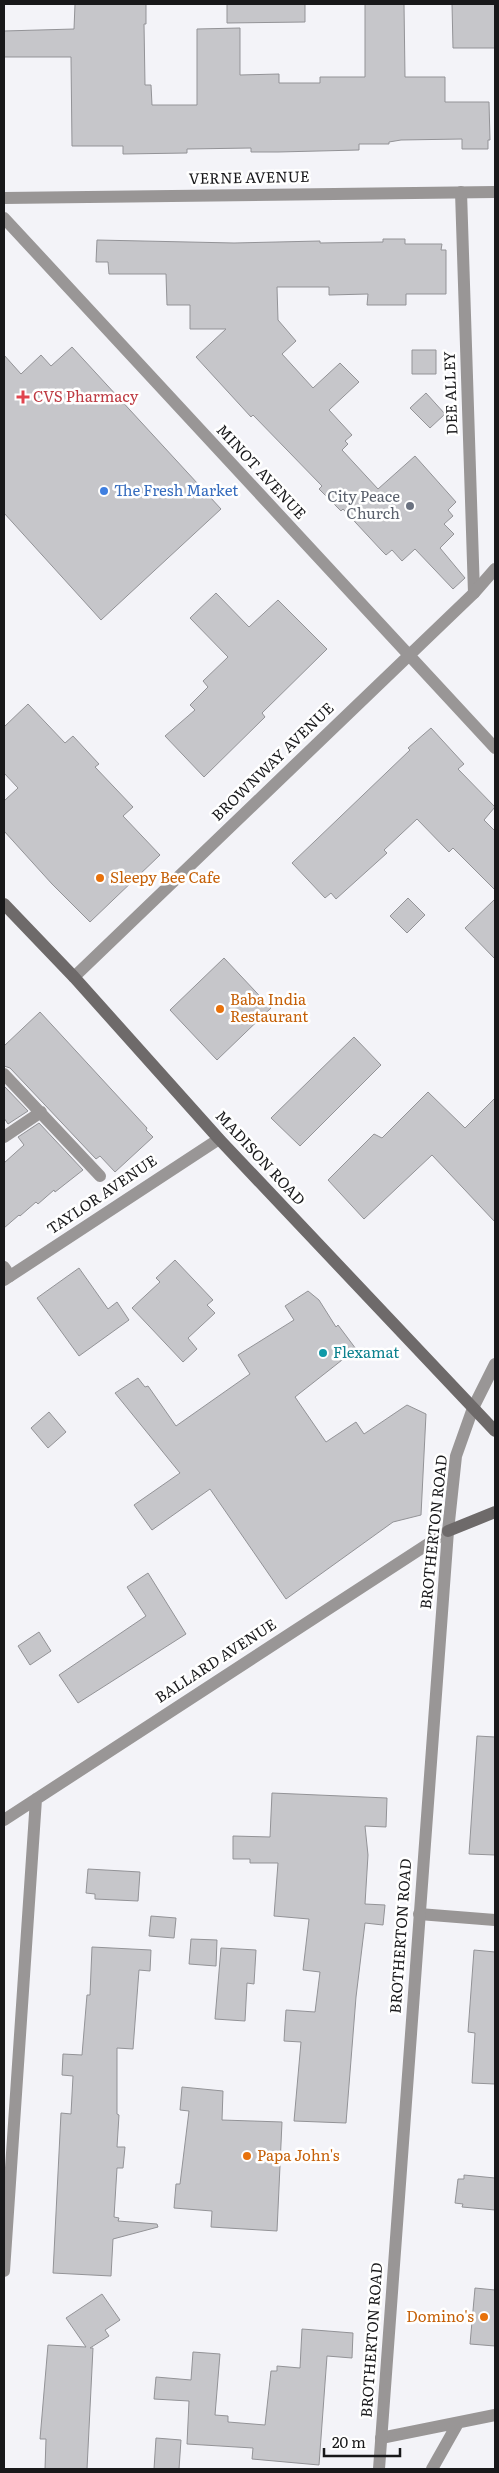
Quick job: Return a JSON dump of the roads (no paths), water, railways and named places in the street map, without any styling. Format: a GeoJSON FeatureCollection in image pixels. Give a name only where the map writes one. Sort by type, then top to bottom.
{"type":"FeatureCollection","features":[{"type":"Feature","properties":{"kind":"main road","name":"MADISON ROAD"},"geometry":{"type":"LineString","coordinates":[[4,904],[74,977],[219,1139],[495,1431]]}},
{"type":"Feature","properties":{"kind":"main road"},"geometry":{"type":"LineString","coordinates":[[448,1531],[495,1512]]}},
{"type":"Feature","properties":{"kind":"street","name":"DEE ALLEY"},"geometry":{"type":"LineString","coordinates":[[461,192],[474,593]]}},
{"type":"Feature","properties":{"kind":"street","name":"VERNE AVENUE"},"geometry":{"type":"LineString","coordinates":[[4,198],[495,192]]}},
{"type":"Feature","properties":{"kind":"street","name":"MINOT AVENUE"},"geometry":{"type":"LineString","coordinates":[[4,218],[495,748]]}},
{"type":"Feature","properties":{"kind":"street","name":"BROWNWAY AVENUE"},"geometry":{"type":"LineString","coordinates":[[74,977],[408,654],[474,593],[495,569]]}},
{"type":"Feature","properties":{"kind":"street"},"geometry":{"type":"LineString","coordinates":[[4,1074],[100,1176]]}},
{"type":"Feature","properties":{"kind":"street"},"geometry":{"type":"LineString","coordinates":[[4,1137],[41,1112]]}},
{"type":"Feature","properties":{"kind":"street","name":"TAYLOR AVENUE"},"geometry":{"type":"LineString","coordinates":[[6,1274],[219,1139]]}},
{"type":"Feature","properties":{"kind":"street","name":"BROTHERTON ROAD"},"geometry":{"type":"LineString","coordinates":[[379,2469],[448,1531],[456,1456],[473,1408],[495,1364]]}},
{"type":"Feature","properties":{"kind":"street","name":"BALLARD AVENUE"},"geometry":{"type":"LineString","coordinates":[[4,1820],[448,1531]]}},
{"type":"Feature","properties":{"kind":"street"},"geometry":{"type":"LineString","coordinates":[[4,2271],[36,1799]]}},
{"type":"Feature","properties":{"kind":"street"},"geometry":{"type":"LineString","coordinates":[[419,1914],[495,1920]]}},
{"type":"Feature","properties":{"kind":"street"},"geometry":{"type":"LineString","coordinates":[[381,2438],[495,2415]]}},
{"type":"Feature","properties":{"kind":"street"},"geometry":{"type":"LineString","coordinates":[[432,2469],[458,2423]]}},
{"type":"Feature","properties":{"kind":"place","name":"CVS Pharmacy"},"geometry":{"type":"Point","coordinates":[23,397]}},
{"type":"Feature","properties":{"kind":"place","name":"The Fresh Market"},"geometry":{"type":"Point","coordinates":[104,491]}},
{"type":"Feature","properties":{"kind":"place","name":"City Peace Church"},"geometry":{"type":"Point","coordinates":[410,506]}},
{"type":"Feature","properties":{"kind":"place","name":"Sleepy Bee Cafe"},"geometry":{"type":"Point","coordinates":[100,878]}},
{"type":"Feature","properties":{"kind":"place","name":"Baba India Restaurant"},"geometry":{"type":"Point","coordinates":[220,1009]}},
{"type":"Feature","properties":{"kind":"place","name":"Flexamat"},"geometry":{"type":"Point","coordinates":[323,1353]}},
{"type":"Feature","properties":{"kind":"place","name":"Papa John's"},"geometry":{"type":"Point","coordinates":[247,2156]}},
{"type":"Feature","properties":{"kind":"place","name":"Domino's"},"geometry":{"type":"Point","coordinates":[484,2317]}}]}
